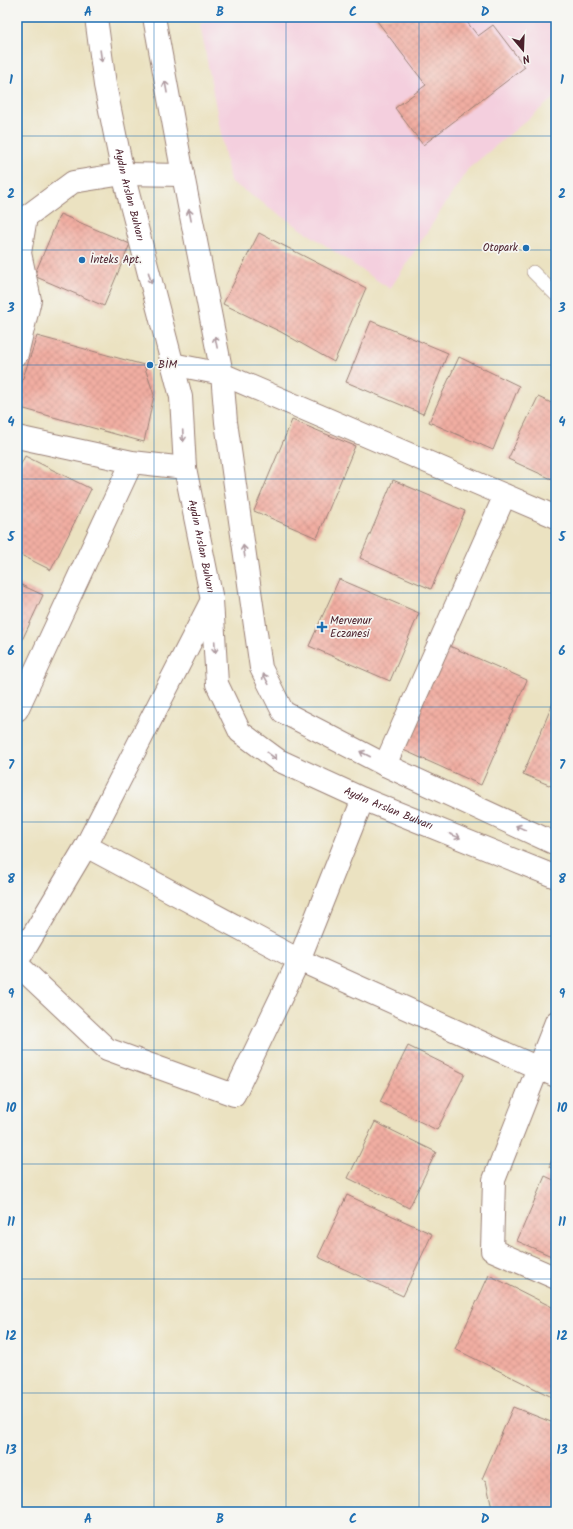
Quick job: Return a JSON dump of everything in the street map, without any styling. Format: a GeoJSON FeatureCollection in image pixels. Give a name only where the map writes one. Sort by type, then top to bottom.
{"type":"FeatureCollection","features":[{"type":"Feature","properties":{"kind":"street","name":"Aydın Arslan Bulvarı"},"geometry":{"type":"LineString","coordinates":[[96,17],[105,85],[123,174],[181,397],[185,468],[212,600],[217,684],[240,732],[278,760],[363,799],[556,876]]}},
{"type":"Feature","properties":{"kind":"street"},"geometry":{"type":"LineString","coordinates":[[159,20],[183,176],[222,374],[226,422],[260,668],[284,712],[385,765],[556,844]]}},
{"type":"Feature","properties":{"kind":"street"},"geometry":{"type":"LineString","coordinates":[[17,354],[30,300],[20,252],[26,217],[73,182],[123,174],[183,176]]}},
{"type":"Feature","properties":{"kind":"street"},"geometry":{"type":"LineString","coordinates":[[172,364],[222,374],[556,517]]}},
{"type":"Feature","properties":{"kind":"street"},"geometry":{"type":"LineString","coordinates":[[17,437],[132,462],[185,468]]}},
{"type":"Feature","properties":{"kind":"street"},"geometry":{"type":"LineString","coordinates":[[17,710],[132,462]]}},
{"type":"Feature","properties":{"kind":"street"},"geometry":{"type":"LineString","coordinates":[[385,765],[505,495]]}},
{"type":"Feature","properties":{"kind":"street"},"geometry":{"type":"LineString","coordinates":[[212,600],[86,846],[17,963],[107,1049],[234,1095],[299,960],[363,799]]}},
{"type":"Feature","properties":{"kind":"street"},"geometry":{"type":"LineString","coordinates":[[86,846],[299,960],[547,1072]]}},
{"type":"Feature","properties":{"kind":"street"},"geometry":{"type":"LineString","coordinates":[[556,1022],[547,1072],[494,1180],[492,1250],[556,1278]]}},
{"type":"Feature","properties":{"kind":"lane"},"geometry":{"type":"LineString","coordinates":[[533,272],[556,295]]}},
{"type":"Feature","properties":{"kind":"shaded area"},"geometry":{"type":"Polygon","coordinates":[[[211,17],[556,17],[556,96],[468,169],[390,289],[230,181],[200,24],[211,17]]]}},
{"type":"Feature","properties":{"kind":"building"},"geometry":{"type":"Polygon","coordinates":[[[374,17],[463,17],[478,36],[493,25],[525,67],[423,145],[395,108],[426,85],[374,17]]]}},
{"type":"Feature","properties":{"kind":"building","name":"İnteks Apt."},"geometry":{"type":"Polygon","coordinates":[[[60,214],[130,244],[104,306],[34,276],[60,214]]]}},
{"type":"Feature","properties":{"kind":"building"},"geometry":{"type":"Polygon","coordinates":[[[259,233],[366,288],[334,362],[281,332],[223,304],[259,233]]]}},
{"type":"Feature","properties":{"kind":"building"},"geometry":{"type":"Polygon","coordinates":[[[371,321],[448,353],[423,414],[346,382],[371,321]]]}},
{"type":"Feature","properties":{"kind":"building"},"geometry":{"type":"Polygon","coordinates":[[[37,336],[144,365],[154,395],[144,442],[17,407],[17,396],[37,336]]]}},
{"type":"Feature","properties":{"kind":"building"},"geometry":{"type":"Polygon","coordinates":[[[459,357],[519,386],[493,450],[429,422],[459,357]]]}},
{"type":"Feature","properties":{"kind":"building"},"geometry":{"type":"Polygon","coordinates":[[[538,397],[556,405],[556,481],[508,459],[538,397]]]}},
{"type":"Feature","properties":{"kind":"building"},"geometry":{"type":"Polygon","coordinates":[[[292,420],[355,446],[317,538],[254,511],[292,420]]]}},
{"type":"Feature","properties":{"kind":"building"},"geometry":{"type":"Polygon","coordinates":[[[25,456],[91,489],[51,570],[17,553],[17,472],[25,456]]]}},
{"type":"Feature","properties":{"kind":"building"},"geometry":{"type":"Polygon","coordinates":[[[393,480],[465,511],[431,589],[360,558],[393,480]]]}},
{"type":"Feature","properties":{"kind":"building"},"geometry":{"type":"Polygon","coordinates":[[[339,579],[419,613],[390,681],[309,646],[339,579]]]}},
{"type":"Feature","properties":{"kind":"building"},"geometry":{"type":"Polygon","coordinates":[[[17,583],[43,595],[17,651],[17,583]]]}},
{"type":"Feature","properties":{"kind":"building"},"geometry":{"type":"Polygon","coordinates":[[[445,644],[527,680],[481,785],[399,748],[445,644]]]}},
{"type":"Feature","properties":{"kind":"building"},"geometry":{"type":"Polygon","coordinates":[[[556,696],[556,788],[523,774],[556,696]]]}},
{"type":"Feature","properties":{"kind":"building"},"geometry":{"type":"Polygon","coordinates":[[[408,1046],[465,1074],[437,1130],[380,1102],[408,1046]]]}},
{"type":"Feature","properties":{"kind":"building"},"geometry":{"type":"Polygon","coordinates":[[[375,1122],[436,1152],[409,1208],[348,1178],[375,1122]]]}},
{"type":"Feature","properties":{"kind":"building"},"geometry":{"type":"Polygon","coordinates":[[[556,1151],[556,1170],[549,1167],[556,1151]]]}},
{"type":"Feature","properties":{"kind":"building"},"geometry":{"type":"Polygon","coordinates":[[[545,1176],[556,1181],[556,1258],[517,1241],[545,1176]]]}},
{"type":"Feature","properties":{"kind":"building"},"geometry":{"type":"Polygon","coordinates":[[[347,1195],[432,1234],[403,1296],[318,1257],[347,1195]]]}},
{"type":"Feature","properties":{"kind":"building"},"geometry":{"type":"Polygon","coordinates":[[[489,1275],[556,1309],[556,1399],[455,1349],[489,1275]]]}},
{"type":"Feature","properties":{"kind":"building"},"geometry":{"type":"Polygon","coordinates":[[[513,1407],[556,1424],[556,1512],[493,1512],[486,1481],[482,1479],[513,1407]]]}},
{"type":"Feature","properties":{"kind":"place","name":"Otopark"},"geometry":{"type":"Point","coordinates":[526,248]}},
{"type":"Feature","properties":{"kind":"place","name":"İnteks Apt."},"geometry":{"type":"Point","coordinates":[82,260]}},
{"type":"Feature","properties":{"kind":"place","name":"BİM"},"geometry":{"type":"Point","coordinates":[150,365]}},
{"type":"Feature","properties":{"kind":"place","name":"Mervenur Eczanesi"},"geometry":{"type":"Point","coordinates":[322,627]}}]}
